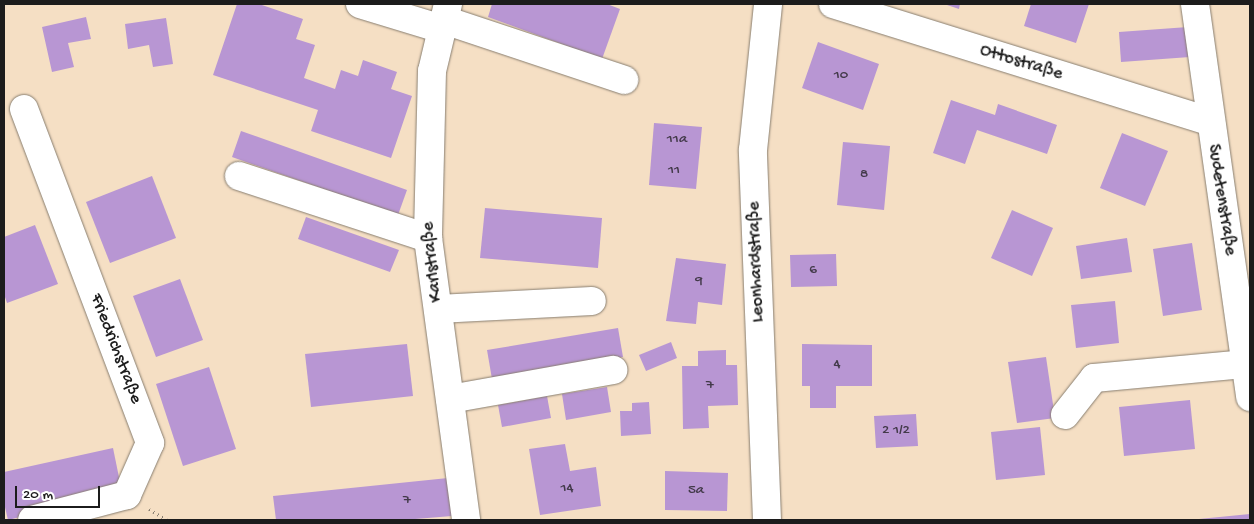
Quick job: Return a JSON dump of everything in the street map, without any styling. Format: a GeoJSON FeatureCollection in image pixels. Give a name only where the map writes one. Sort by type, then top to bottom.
{"type":"FeatureCollection","features":[{"type":"Feature","properties":{"kind":"street"},"geometry":{"type":"LineString","coordinates":[[360,4],[444,18],[624,80]]}},
{"type":"Feature","properties":{"kind":"street","name":"Leonhardstraße"},"geometry":{"type":"LineString","coordinates":[[767,520],[753,150],[768,4]]}},
{"type":"Feature","properties":{"kind":"street","name":"Ottostraße"},"geometry":{"type":"LineString","coordinates":[[833,4],[1209,121]]}},
{"type":"Feature","properties":{"kind":"street","name":"Sudetenstraße"},"geometry":{"type":"LineString","coordinates":[[1195,4],[1209,121],[1250,397]]}},
{"type":"Feature","properties":{"kind":"street","name":"Karlstraße"},"geometry":{"type":"LineString","coordinates":[[444,18],[432,71],[428,238],[466,520]]}},
{"type":"Feature","properties":{"kind":"street","name":"Friedrichstraße"},"geometry":{"type":"LineString","coordinates":[[24,109],[150,442],[127,495],[32,520]]}},
{"type":"Feature","properties":{"kind":"street"},"geometry":{"type":"LineString","coordinates":[[239,176],[428,238]]}},
{"type":"Feature","properties":{"kind":"street"},"geometry":{"type":"LineString","coordinates":[[438,309],[592,301]]}},
{"type":"Feature","properties":{"kind":"street"},"geometry":{"type":"LineString","coordinates":[[1065,414],[1094,378],[1246,364]]}},
{"type":"Feature","properties":{"kind":"street"},"geometry":{"type":"LineString","coordinates":[[450,399],[613,370]]}},
{"type":"Feature","properties":{"kind":"building"},"geometry":{"type":"Polygon","coordinates":[[[237,4],[259,4],[303,19],[296,39],[315,45],[304,78],[335,89],[341,70],[358,76],[363,60],[397,72],[391,89],[412,96],[391,158],[311,131],[318,110],[213,75],[237,4]]]}},
{"type":"Feature","properties":{"kind":"building"},"geometry":{"type":"Polygon","coordinates":[[[492,4],[607,4],[620,9],[602,59],[488,17],[492,4]]]}},
{"type":"Feature","properties":{"kind":"building"},"geometry":{"type":"Polygon","coordinates":[[[944,4],[960,4],[959,9],[944,4]]]}},
{"type":"Feature","properties":{"kind":"building"},"geometry":{"type":"Polygon","coordinates":[[[1031,4],[1089,4],[1076,43],[1024,26],[1031,4]]]}},
{"type":"Feature","properties":{"kind":"building"},"geometry":{"type":"Polygon","coordinates":[[[86,17],[91,39],[68,43],[74,67],[52,72],[42,27],[86,17]]]}},
{"type":"Feature","properties":{"kind":"building"},"geometry":{"type":"Polygon","coordinates":[[[166,18],[173,64],[153,67],[149,45],[128,49],[125,24],[166,18]]]}},
{"type":"Feature","properties":{"kind":"building"},"geometry":{"type":"Polygon","coordinates":[[[1188,27],[1190,57],[1121,62],[1119,32],[1188,27]]]}},
{"type":"Feature","properties":{"kind":"building"},"geometry":{"type":"Polygon","coordinates":[[[818,42],[879,64],[863,110],[802,88],[818,42]]]}},
{"type":"Feature","properties":{"kind":"building"},"geometry":{"type":"Polygon","coordinates":[[[951,100],[995,115],[998,104],[1057,125],[1047,154],[977,130],[965,164],[933,153],[951,100]]]}},
{"type":"Feature","properties":{"kind":"building"},"geometry":{"type":"Polygon","coordinates":[[[654,123],[702,127],[696,189],[649,185],[654,123]]]}},
{"type":"Feature","properties":{"kind":"building"},"geometry":{"type":"Polygon","coordinates":[[[241,131],[407,190],[398,215],[232,157],[241,131]]]}},
{"type":"Feature","properties":{"kind":"building"},"geometry":{"type":"Polygon","coordinates":[[[1122,133],[1168,151],[1145,206],[1100,188],[1122,133]]]}},
{"type":"Feature","properties":{"kind":"building"},"geometry":{"type":"Polygon","coordinates":[[[843,142],[890,146],[884,210],[837,205],[843,142]]]}},
{"type":"Feature","properties":{"kind":"building"},"geometry":{"type":"Polygon","coordinates":[[[152,176],[176,238],[110,263],[86,202],[152,176]]]}},
{"type":"Feature","properties":{"kind":"building"},"geometry":{"type":"Polygon","coordinates":[[[485,208],[602,218],[598,268],[480,258],[485,208]]]}},
{"type":"Feature","properties":{"kind":"building"},"geometry":{"type":"Polygon","coordinates":[[[1012,210],[1053,228],[1032,276],[991,258],[1012,210]]]}},
{"type":"Feature","properties":{"kind":"building"},"geometry":{"type":"Polygon","coordinates":[[[306,217],[399,250],[390,272],[298,239],[306,217]]]}},
{"type":"Feature","properties":{"kind":"building"},"geometry":{"type":"Polygon","coordinates":[[[35,225],[58,284],[7,303],[4,294],[4,237],[35,225]]]}},
{"type":"Feature","properties":{"kind":"building"},"geometry":{"type":"Polygon","coordinates":[[[1127,238],[1132,272],[1081,279],[1076,246],[1127,238]]]}},
{"type":"Feature","properties":{"kind":"building"},"geometry":{"type":"Polygon","coordinates":[[[1192,243],[1202,310],[1163,316],[1153,249],[1192,243]]]}},
{"type":"Feature","properties":{"kind":"building"},"geometry":{"type":"Polygon","coordinates":[[[836,254],[837,286],[791,287],[790,255],[836,254]]]}},
{"type":"Feature","properties":{"kind":"building"},"geometry":{"type":"Polygon","coordinates":[[[676,258],[726,264],[722,305],[698,302],[696,324],[666,321],[676,258]]]}},
{"type":"Feature","properties":{"kind":"building"},"geometry":{"type":"Polygon","coordinates":[[[180,279],[203,340],[156,357],[133,296],[180,279]]]}},
{"type":"Feature","properties":{"kind":"building"},"geometry":{"type":"Polygon","coordinates":[[[1115,301],[1119,343],[1076,348],[1071,305],[1115,301]]]}},
{"type":"Feature","properties":{"kind":"building"},"geometry":{"type":"Polygon","coordinates":[[[618,328],[623,357],[492,379],[487,350],[618,328]]]}},
{"type":"Feature","properties":{"kind":"building"},"geometry":{"type":"Polygon","coordinates":[[[671,342],[677,358],[646,371],[639,355],[671,342]]]}},
{"type":"Feature","properties":{"kind":"building"},"geometry":{"type":"Polygon","coordinates":[[[407,344],[413,396],[311,407],[305,354],[407,344]]]}},
{"type":"Feature","properties":{"kind":"building"},"geometry":{"type":"Polygon","coordinates":[[[802,344],[872,345],[872,386],[836,386],[836,408],[810,408],[810,386],[802,386],[802,344]]]}},
{"type":"Feature","properties":{"kind":"building"},"geometry":{"type":"Polygon","coordinates":[[[726,350],[726,365],[737,365],[738,405],[708,406],[709,428],[683,429],[682,366],[698,366],[698,351],[726,350]]]}},
{"type":"Feature","properties":{"kind":"building"},"geometry":{"type":"Polygon","coordinates":[[[1046,357],[1055,418],[1017,423],[1008,362],[1046,357]]]}},
{"type":"Feature","properties":{"kind":"building"},"geometry":{"type":"Polygon","coordinates":[[[209,367],[236,449],[183,466],[156,384],[209,367]]]}},
{"type":"Feature","properties":{"kind":"building"},"geometry":{"type":"Polygon","coordinates":[[[607,387],[611,412],[566,420],[562,394],[607,387]]]}},
{"type":"Feature","properties":{"kind":"building"},"geometry":{"type":"Polygon","coordinates":[[[547,396],[551,418],[502,427],[498,405],[547,396]]]}},
{"type":"Feature","properties":{"kind":"building"},"geometry":{"type":"Polygon","coordinates":[[[1190,400],[1195,449],[1124,456],[1119,407],[1190,400]]]}},
{"type":"Feature","properties":{"kind":"building"},"geometry":{"type":"Polygon","coordinates":[[[649,402],[651,434],[621,436],[620,411],[632,411],[632,403],[649,402]]]}},
{"type":"Feature","properties":{"kind":"building"},"geometry":{"type":"Polygon","coordinates":[[[916,414],[918,446],[876,448],[874,416],[916,414]]]}},
{"type":"Feature","properties":{"kind":"building"},"geometry":{"type":"Polygon","coordinates":[[[1040,427],[1045,475],[996,480],[991,432],[1040,427]]]}},
{"type":"Feature","properties":{"kind":"building"},"geometry":{"type":"Polygon","coordinates":[[[565,444],[570,471],[596,467],[601,506],[540,515],[529,449],[565,444]]]}},
{"type":"Feature","properties":{"kind":"building"},"geometry":{"type":"Polygon","coordinates":[[[113,448],[122,492],[8,520],[4,503],[4,472],[113,448]]]}},
{"type":"Feature","properties":{"kind":"building"},"geometry":{"type":"Polygon","coordinates":[[[665,471],[728,473],[727,511],[665,510],[665,471]]]}},
{"type":"Feature","properties":{"kind":"building"},"geometry":{"type":"Polygon","coordinates":[[[448,478],[452,516],[403,520],[276,520],[273,496],[448,478]]]}},
{"type":"Feature","properties":{"kind":"building"},"geometry":{"type":"Polygon","coordinates":[[[1250,514],[1250,520],[1199,520],[1199,519],[1250,514]]]}}]}
